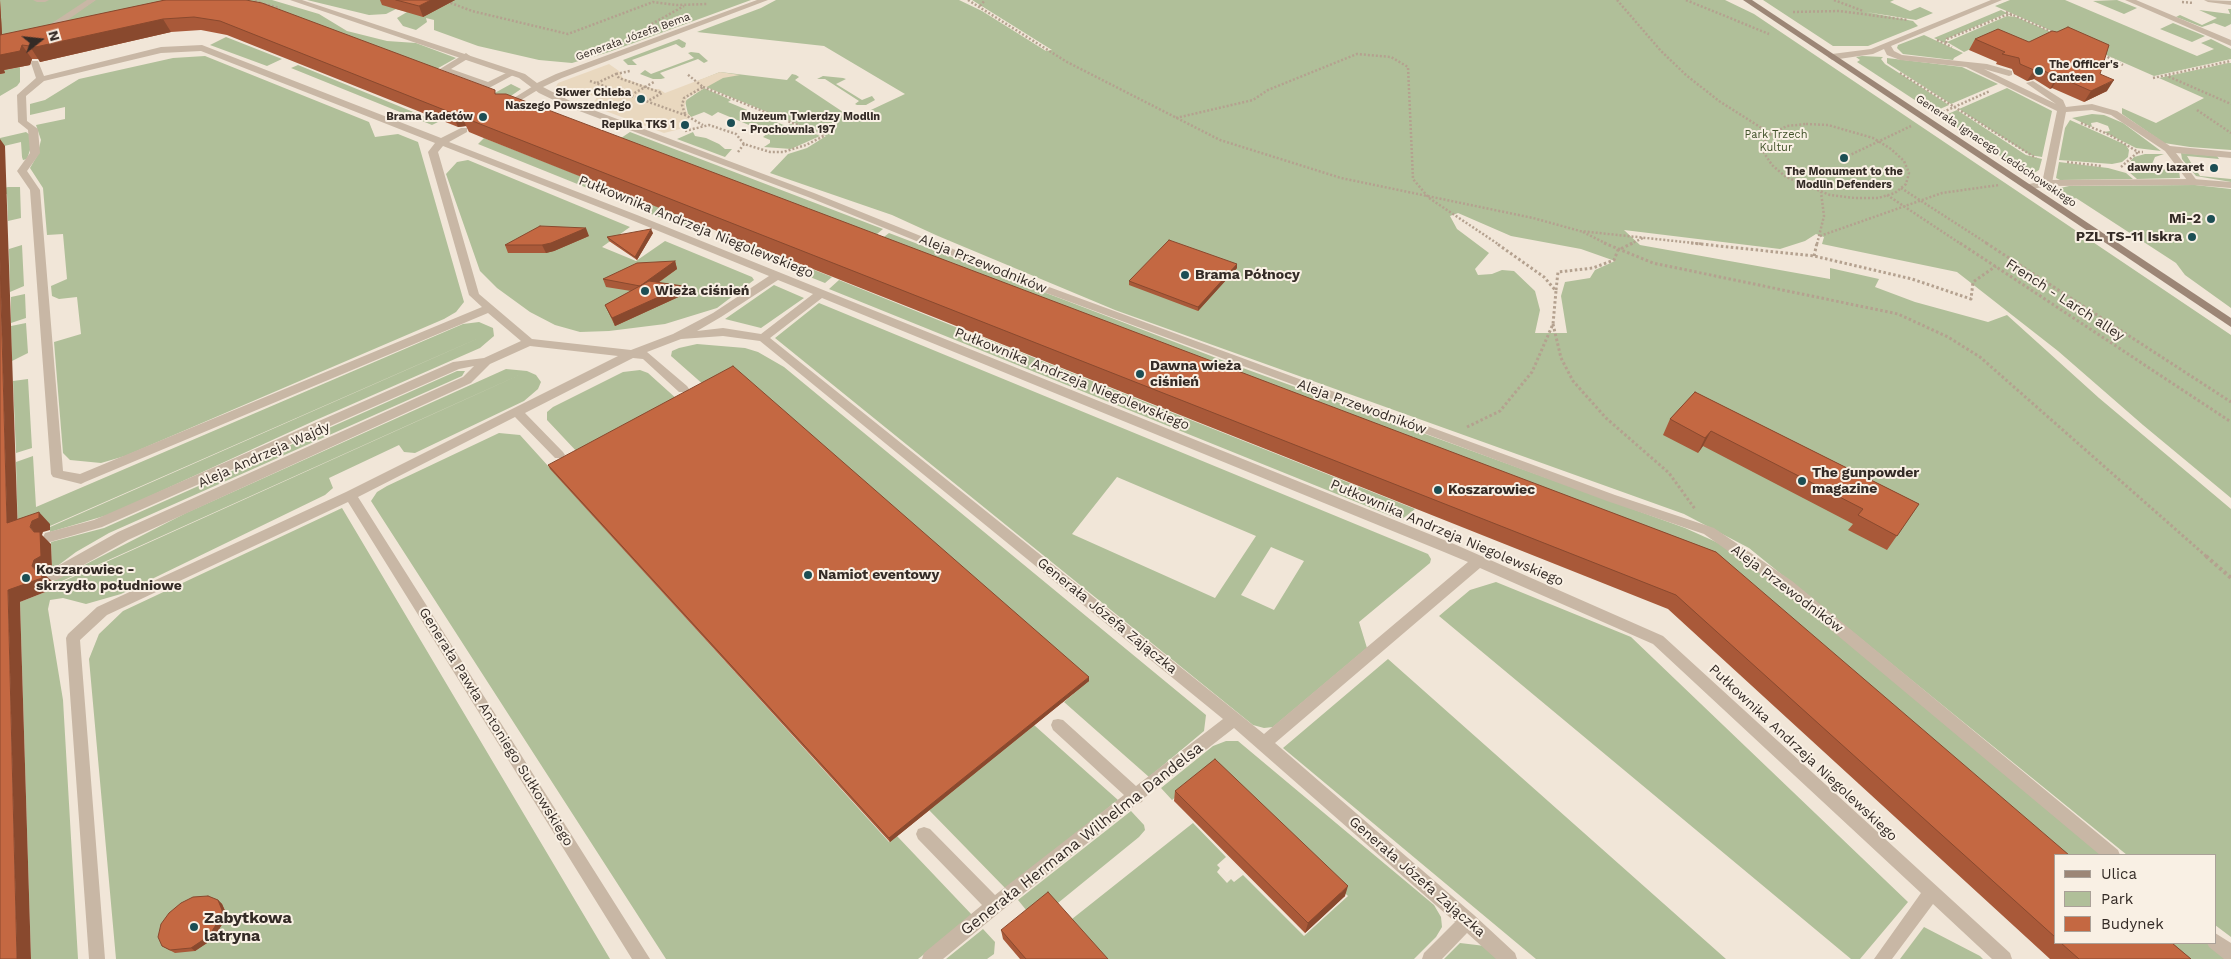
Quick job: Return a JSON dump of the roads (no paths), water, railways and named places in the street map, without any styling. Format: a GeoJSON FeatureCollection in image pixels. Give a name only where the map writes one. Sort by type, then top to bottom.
{"type":"FeatureCollection","features":[{"type":"Feature","properties":{"kind":"street"},"geometry":{"type":"LineString","coordinates":[[37,0],[45,0]]}},
{"type":"Feature","properties":{"kind":"street"},"geometry":{"type":"LineString","coordinates":[[41,35],[92,0]]}},
{"type":"Feature","properties":{"kind":"street","name":"Aleja Przewodników"},"geometry":{"type":"LineString","coordinates":[[294,0],[513,73],[538,86],[542,91],[569,104],[812,195],[1026,282],[1611,498],[1709,531],[1787,585],[2111,854]]}},
{"type":"Feature","properties":{"kind":"street","name":"Generała Józefa Bema"},"geometry":{"type":"LineString","coordinates":[[505,106],[559,76],[764,0]]}},
{"type":"Feature","properties":{"kind":"street","name":"Generała Ignacego Ledóchowskiego"},"geometry":{"type":"LineString","coordinates":[[1747,0],[2231,323]]}},
{"type":"Feature","properties":{"kind":"street"},"geometry":{"type":"LineString","coordinates":[[1832,57],[1861,53],[1888,46],[1998,0]]}},
{"type":"Feature","properties":{"kind":"street"},"geometry":{"type":"LineString","coordinates":[[2129,0],[2231,43]]}},
{"type":"Feature","properties":{"kind":"street"},"geometry":{"type":"LineString","coordinates":[[2208,0],[2231,3]]}},
{"type":"Feature","properties":{"kind":"street"},"geometry":{"type":"LineString","coordinates":[[2218,37],[2231,31]]}},
{"type":"Feature","properties":{"kind":"street"},"geometry":{"type":"LineString","coordinates":[[1888,46],[1890,52],[1900,57]]}},
{"type":"Feature","properties":{"kind":"street","name":"Pułkownika Andrzeja Niegolewskiego"},"geometry":{"type":"LineString","coordinates":[[41,79],[162,50],[202,48],[776,276],[1479,561],[1658,640],[2004,959]]}},
{"type":"Feature","properties":{"kind":"street"},"geometry":{"type":"LineString","coordinates":[[1861,53],[1966,64],[2009,73]]}},
{"type":"Feature","properties":{"kind":"street"},"geometry":{"type":"LineString","coordinates":[[466,56],[444,69],[489,85],[513,73]]}},
{"type":"Feature","properties":{"kind":"street"},"geometry":{"type":"LineString","coordinates":[[35,63],[41,79],[21,95],[23,122],[34,130],[35,153],[22,171],[35,190],[57,474],[81,478],[488,309]]}},
{"type":"Feature","properties":{"kind":"street"},"geometry":{"type":"LineString","coordinates":[[1966,64],[2062,112],[2110,102]]}},
{"type":"Feature","properties":{"kind":"street"},"geometry":{"type":"LineString","coordinates":[[2030,83],[2060,102],[2062,112],[2047,183]]}},
{"type":"Feature","properties":{"kind":"street"},"geometry":{"type":"LineString","coordinates":[[2092,107],[2114,113],[2168,149],[2231,155]]}},
{"type":"Feature","properties":{"kind":"street"},"geometry":{"type":"LineString","coordinates":[[464,130],[441,142],[433,152],[474,296],[529,342],[646,356],[683,389]]}},
{"type":"Feature","properties":{"kind":"street"},"geometry":{"type":"LineString","coordinates":[[2168,149],[2193,182]]}},
{"type":"Feature","properties":{"kind":"street"},"geometry":{"type":"LineString","coordinates":[[2028,188],[2047,183],[2193,182],[2231,186]]}},
{"type":"Feature","properties":{"kind":"street"},"geometry":{"type":"LineString","coordinates":[[97,959],[72,638],[102,611],[350,495],[518,413],[632,354],[677,337],[717,315],[776,276]]}},
{"type":"Feature","properties":{"kind":"street"},"geometry":{"type":"LineString","coordinates":[[677,337],[723,332],[763,338],[820,294]]}},
{"type":"Feature","properties":{"kind":"street","name":"Generała Józefa Zajączka"},"geometry":{"type":"LineString","coordinates":[[763,338],[1264,743],[1509,959]]}},
{"type":"Feature","properties":{"kind":"street","name":"Aleja Andrzeja Wajdy"},"geometry":{"type":"LineString","coordinates":[[52,576],[123,536],[467,380],[486,362],[529,342]]}},
{"type":"Feature","properties":{"kind":"street","name":"Aleja Andrzeja Wajdy"},"geometry":{"type":"LineString","coordinates":[[50,537],[97,524],[457,365],[486,362]]}},
{"type":"Feature","properties":{"kind":"street"},"geometry":{"type":"LineString","coordinates":[[518,413],[559,455]]}},
{"type":"Feature","properties":{"kind":"street","name":"Generała Pawła Antoniego Sułkowskiego"},"geometry":{"type":"LineString","coordinates":[[350,495],[642,959]]}},
{"type":"Feature","properties":{"kind":"street"},"geometry":{"type":"LineString","coordinates":[[1264,743],[1479,561]]}},
{"type":"Feature","properties":{"kind":"street","name":"Generała Hermana Wilhelma Dandelsa"},"geometry":{"type":"LineString","coordinates":[[930,959],[994,906],[1137,797],[1234,719]]}},
{"type":"Feature","properties":{"kind":"street"},"geometry":{"type":"LineString","coordinates":[[1058,726],[1137,797]]}},
{"type":"Feature","properties":{"kind":"street"},"geometry":{"type":"LineString","coordinates":[[924,834],[994,906]]}},
{"type":"Feature","properties":{"kind":"street"},"geometry":{"type":"LineString","coordinates":[[1882,959],[1932,892]]}},
{"type":"Feature","properties":{"kind":"street"},"geometry":{"type":"LineString","coordinates":[[1430,959],[1468,921]]}},
{"type":"Feature","properties":{"kind":"street"},"geometry":{"type":"LineString","coordinates":[[2216,942],[2231,954]]}},
{"type":"Feature","properties":{"kind":"place","name":"The Officer's Canteen"},"geometry":{"type":"Point","coordinates":[2039,71]}},
{"type":"Feature","properties":{"kind":"place","name":"Skwer Chleba Naszego Powszedniego"},"geometry":{"type":"Point","coordinates":[641,99]}},
{"type":"Feature","properties":{"kind":"place","name":"Brama Kadetów"},"geometry":{"type":"Point","coordinates":[483,117]}},
{"type":"Feature","properties":{"kind":"place","name":"Muzeum Twierdzy Modlin - Prochownia 197"},"geometry":{"type":"Point","coordinates":[731,123]}},
{"type":"Feature","properties":{"kind":"place","name":"Replika TKS 1"},"geometry":{"type":"Point","coordinates":[685,125]}},
{"type":"Feature","properties":{"kind":"place","name":"The Monument to the Modlin Defenders"},"geometry":{"type":"Point","coordinates":[1844,158]}},
{"type":"Feature","properties":{"kind":"place","name":"dawny lazaret"},"geometry":{"type":"Point","coordinates":[2214,168]}},
{"type":"Feature","properties":{"kind":"place","name":"Mi-2"},"geometry":{"type":"Point","coordinates":[2211,219]}},
{"type":"Feature","properties":{"kind":"place","name":"PZL TS-11 Iskra"},"geometry":{"type":"Point","coordinates":[2192,237]}},
{"type":"Feature","properties":{"kind":"place","name":"Brama Północy"},"geometry":{"type":"Point","coordinates":[1185,275]}},
{"type":"Feature","properties":{"kind":"place","name":"Wieża ciśnień"},"geometry":{"type":"Point","coordinates":[645,291]}},
{"type":"Feature","properties":{"kind":"place","name":"Dawna wieża ciśnień"},"geometry":{"type":"Point","coordinates":[1140,374]}},
{"type":"Feature","properties":{"kind":"place","name":"The gunpowder magazine"},"geometry":{"type":"Point","coordinates":[1802,481]}},
{"type":"Feature","properties":{"kind":"place","name":"Koszarowiec"},"geometry":{"type":"Point","coordinates":[1438,490]}},
{"type":"Feature","properties":{"kind":"place","name":"Namiot eventowy"},"geometry":{"type":"Point","coordinates":[808,575]}},
{"type":"Feature","properties":{"kind":"place","name":"Koszarowiec - skrzydło południowe"},"geometry":{"type":"Point","coordinates":[26,578]}},
{"type":"Feature","properties":{"kind":"place","name":"Zabytkowa latryna"},"geometry":{"type":"Point","coordinates":[194,927]}},
{"type":"Feature","properties":{"kind":"park label","name":"Park Trzech Kultur"},"geometry":{"type":"Point","coordinates":[1776,141]}}]}
